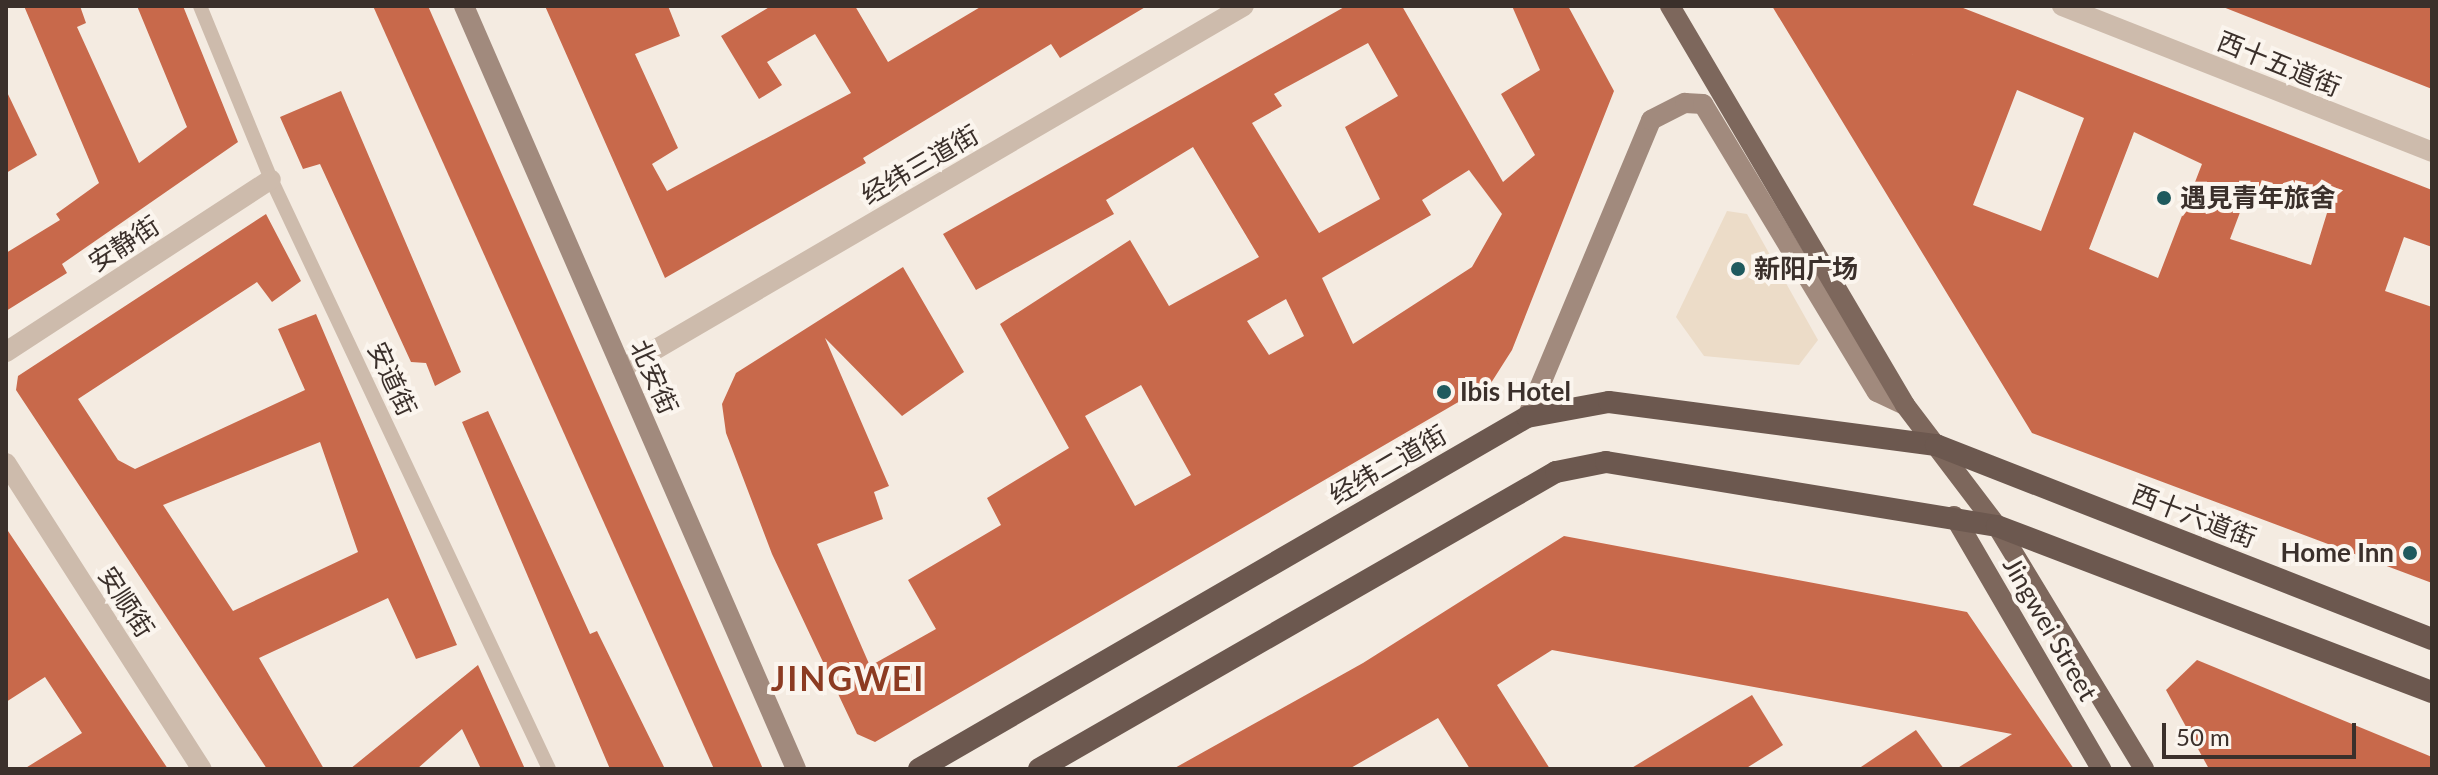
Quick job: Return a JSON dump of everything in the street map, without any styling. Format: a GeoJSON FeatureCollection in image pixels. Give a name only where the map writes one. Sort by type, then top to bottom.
{"type":"FeatureCollection","features":[{"type":"Feature","properties":{"kind":"highway","name":"经纬二道街"},"geometry":{"type":"LineString","coordinates":[[919,769],[1527,417],[1609,402],[1936,445]]}},
{"type":"Feature","properties":{"kind":"highway","name":"西十六道街"},"geometry":{"type":"LineString","coordinates":[[1936,445],[2432,639]]}},
{"type":"Feature","properties":{"kind":"highway"},"geometry":{"type":"LineString","coordinates":[[1039,769],[1556,472],[1606,462],[1954,516],[1997,526],[2432,692]]}},
{"type":"Feature","properties":{"kind":"main road","name":"北安街"},"geometry":{"type":"LineString","coordinates":[[464,6],[796,769]]}},
{"type":"Feature","properties":{"kind":"main road","name":"Jingwei Street"},"geometry":{"type":"LineString","coordinates":[[1670,6],[1905,405],[1997,526],[2144,769]]}},
{"type":"Feature","properties":{"kind":"main road"},"geometry":{"type":"LineString","coordinates":[[1527,417],[1651,120],[1685,103],[1703,104],[1877,392],[1905,405]]}},
{"type":"Feature","properties":{"kind":"main road","name":"Jingwei Street"},"geometry":{"type":"LineString","coordinates":[[1954,516],[2101,769]]}},
{"type":"Feature","properties":{"kind":"street","name":"经纬三道街"},"geometry":{"type":"LineString","coordinates":[[622,369],[1244,6]]}},
{"type":"Feature","properties":{"kind":"street","name":"西十五道街"},"geometry":{"type":"LineString","coordinates":[[2062,6],[2432,152]]}},
{"type":"Feature","properties":{"kind":"street","name":"安静街"},"geometry":{"type":"LineString","coordinates":[[6,352],[271,179]]}},
{"type":"Feature","properties":{"kind":"street","name":"安顺街"},"geometry":{"type":"LineString","coordinates":[[6,463],[202,769]]}},
{"type":"Feature","properties":{"kind":"lane","name":"安道街"},"geometry":{"type":"LineString","coordinates":[[200,6],[271,179],[549,769]]}},
{"type":"Feature","properties":{"kind":"shaded area","name":"新阳广场"},"geometry":{"type":"Polygon","coordinates":[[[1727,211],[1747,214],[1818,340],[1799,365],[1704,356],[1676,317],[1727,211]]]}},
{"type":"Feature","properties":{"kind":"building"},"geometry":{"type":"Polygon","coordinates":[[[24,6],[80,6],[86,23],[77,27],[139,163],[187,127],[137,6],[183,6],[238,142],[62,264],[67,273],[6,311],[6,253],[60,220],[56,214],[99,183],[24,6]]]}},
{"type":"Feature","properties":{"kind":"building"},"geometry":{"type":"Polygon","coordinates":[[[373,6],[428,6],[763,769],[714,769],[373,6]]]}},
{"type":"Feature","properties":{"kind":"building"},"geometry":{"type":"Polygon","coordinates":[[[545,6],[668,6],[680,36],[635,54],[678,148],[652,164],[667,191],[851,93],[815,34],[767,62],[782,85],[759,99],[721,36],[771,6],[855,6],[888,62],[982,6],[1147,6],[1060,58],[1051,44],[863,158],[866,163],[665,278],[545,6]]]}},
{"type":"Feature","properties":{"kind":"building"},"geometry":{"type":"Polygon","coordinates":[[[1346,6],[1402,6],[1503,182],[1535,155],[1501,94],[1540,70],[1512,6],[1568,6],[1614,91],[1512,350],[1491,383],[875,742],[857,734],[772,554],[726,433],[722,404],[736,373],[903,267],[964,372],[902,416],[825,338],[889,486],[874,492],[883,519],[817,544],[870,666],[936,629],[908,580],[1001,525],[987,498],[1069,448],[1000,324],[1130,240],[1169,306],[1259,257],[1193,147],[1106,200],[1114,214],[976,290],[943,234],[1346,6]],[[1368,43],[1274,94],[1282,106],[1252,123],[1319,233],[1380,199],[1345,127],[1398,96],[1368,43]],[[1469,170],[1422,200],[1431,215],[1322,278],[1353,344],[1472,267],[1502,214],[1469,170]],[[1286,299],[1247,321],[1269,355],[1304,336],[1286,299]],[[1141,385],[1085,416],[1135,506],[1191,475],[1141,385]]]}},
{"type":"Feature","properties":{"kind":"building"},"geometry":{"type":"Polygon","coordinates":[[[1772,6],[1958,6],[2432,190],[2432,247],[2404,237],[2385,291],[2432,307],[2432,583],[2032,433],[1772,6]],[[2017,90],[1973,205],[2041,231],[2084,118],[2017,90]],[[2134,132],[2089,249],[2158,278],[2202,164],[2134,132]],[[2251,183],[2230,239],[2311,265],[2327,213],[2251,183]]]}},
{"type":"Feature","properties":{"kind":"building"},"geometry":{"type":"Polygon","coordinates":[[[2430,6],[2432,89],[2223,7],[2430,6]]]}},
{"type":"Feature","properties":{"kind":"building"},"geometry":{"type":"Polygon","coordinates":[[[6,90],[37,155],[6,173],[6,90]]]}},
{"type":"Feature","properties":{"kind":"building"},"geometry":{"type":"Polygon","coordinates":[[[341,91],[461,372],[435,386],[426,363],[411,362],[320,164],[303,169],[280,117],[341,91]]]}},
{"type":"Feature","properties":{"kind":"building"},"geometry":{"type":"Polygon","coordinates":[[[266,214],[301,281],[272,302],[257,282],[78,399],[118,460],[135,469],[305,390],[278,329],[316,314],[457,645],[416,659],[388,598],[259,658],[324,769],[267,769],[16,390],[18,376],[266,214]],[[320,442],[163,505],[233,611],[358,552],[320,442]]]}},
{"type":"Feature","properties":{"kind":"building"},"geometry":{"type":"Polygon","coordinates":[[[488,411],[590,634],[597,631],[665,769],[610,769],[462,422],[488,411]]]}},
{"type":"Feature","properties":{"kind":"building"},"geometry":{"type":"Polygon","coordinates":[[[6,528],[168,769],[24,769],[82,733],[45,677],[6,702],[6,528]]]}},
{"type":"Feature","properties":{"kind":"building"},"geometry":{"type":"Polygon","coordinates":[[[1564,536],[1967,612],[2074,769],[1956,769],[2012,734],[1552,650],[1497,685],[1550,769],[1470,769],[1438,718],[1349,769],[1173,769],[1363,663],[1564,536]]]}},
{"type":"Feature","properties":{"kind":"building"},"geometry":{"type":"Polygon","coordinates":[[[2197,660],[2432,757],[2432,769],[2209,769],[2166,690],[2197,660]]]}},
{"type":"Feature","properties":{"kind":"building"},"geometry":{"type":"Polygon","coordinates":[[[478,665],[525,769],[481,769],[462,729],[417,769],[350,769],[478,665]]]}},
{"type":"Feature","properties":{"kind":"building"},"geometry":{"type":"Polygon","coordinates":[[[1752,695],[1783,745],[1745,769],[1630,769],[1752,695]]]}},
{"type":"Feature","properties":{"kind":"building"},"geometry":{"type":"Polygon","coordinates":[[[1916,730],[1944,769],[1858,769],[1916,730]]]}},
{"type":"Feature","properties":{"kind":"place","name":"遇見青年旅舍"},"geometry":{"type":"Point","coordinates":[2164,198]}},
{"type":"Feature","properties":{"kind":"place","name":"新阳广场"},"geometry":{"type":"Point","coordinates":[1738,269]}},
{"type":"Feature","properties":{"kind":"place","name":"Ibis Hotel"},"geometry":{"type":"Point","coordinates":[1444,392]}},
{"type":"Feature","properties":{"kind":"place","name":"Home Inn"},"geometry":{"type":"Point","coordinates":[2410,553]}},
{"type":"Feature","properties":{"kind":"district","name":"JINGWEI"},"geometry":{"type":"Point","coordinates":[848,678]}}]}
